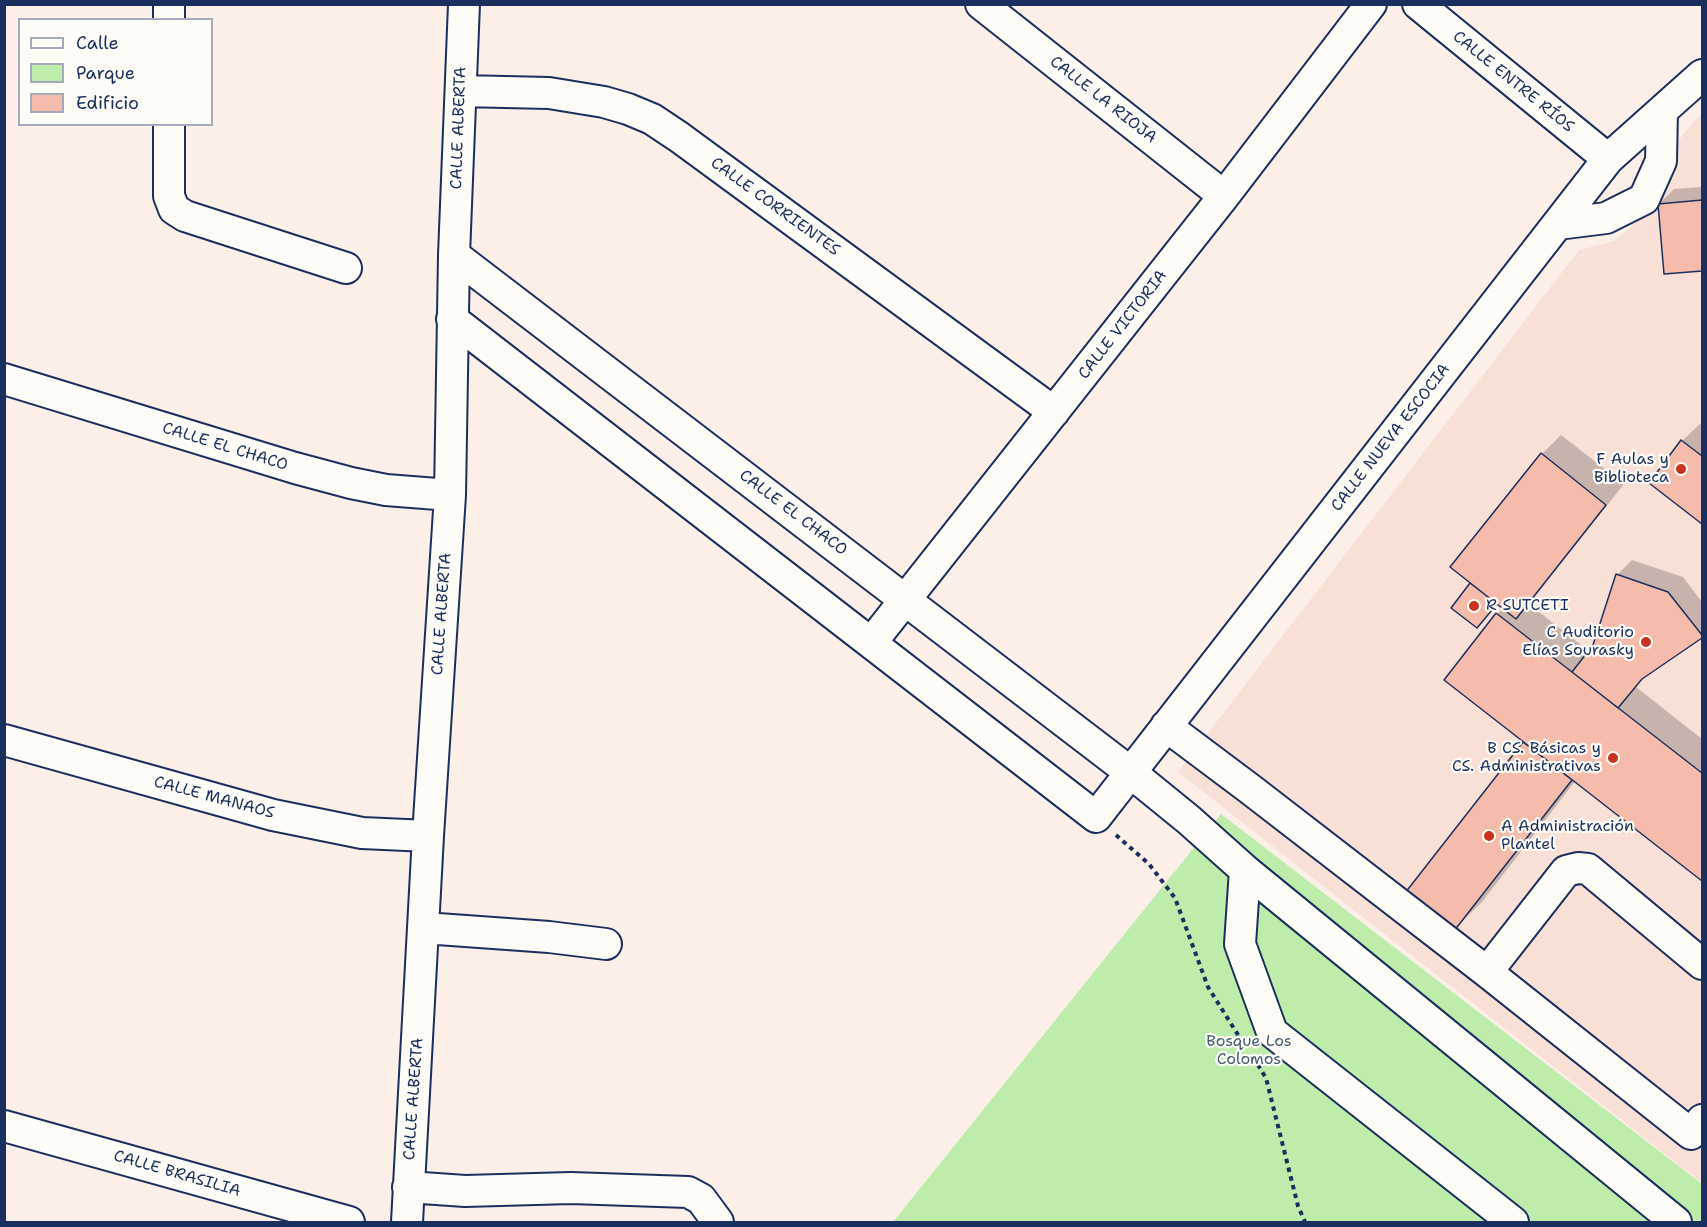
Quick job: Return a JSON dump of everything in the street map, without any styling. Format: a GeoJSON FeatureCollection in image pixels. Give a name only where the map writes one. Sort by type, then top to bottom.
{"type":"FeatureCollection","features":[{"type":"Feature","properties":{"kind":"street","name":"CALLE ALBERTA"},"geometry":{"type":"LineString","coordinates":[[406,1222],[450,495],[452,319],[464,4]]}},
{"type":"Feature","properties":{"kind":"street","name":"CALLE LA RIOJA"},"geometry":{"type":"LineString","coordinates":[[981,4],[1224,196]]}},
{"type":"Feature","properties":{"kind":"street","name":"CALLE VICTORIA"},"geometry":{"type":"LineString","coordinates":[[871,643],[1224,196],[1371,4]]}},
{"type":"Feature","properties":{"kind":"street","name":"CALLE ENTRE RÍOS"},"geometry":{"type":"LineString","coordinates":[[1418,4],[1608,159]]}},
{"type":"Feature","properties":{"kind":"street","name":"CALLE NUEVA ESCOCIA"},"geometry":{"type":"LineString","coordinates":[[1096,817],[1608,159],[1702,75]]}},
{"type":"Feature","properties":{"kind":"street","name":"CALLE CORRIENTES"},"geometry":{"type":"LineString","coordinates":[[461,91],[549,93],[628,108],[652,119],[1054,412]]}},
{"type":"Feature","properties":{"kind":"street"},"geometry":{"type":"LineString","coordinates":[[1558,224],[1606,218],[1644,200],[1661,161],[1662,111]]}},
{"type":"Feature","properties":{"kind":"street"},"geometry":{"type":"LineString","coordinates":[[170,126],[170,196],[174,209],[185,216],[346,268]]}},
{"type":"Feature","properties":{"kind":"street","name":"CALLE EL CHACO"},"geometry":{"type":"LineString","coordinates":[[454,255],[1130,772],[1245,870],[1676,1222]]}},
{"type":"Feature","properties":{"kind":"street"},"geometry":{"type":"LineString","coordinates":[[452,319],[1096,817]]}},
{"type":"Feature","properties":{"kind":"street","name":"CALLE EL CHACO"},"geometry":{"type":"LineString","coordinates":[[4,379],[351,483],[386,490],[450,495]]}},
{"type":"Feature","properties":{"kind":"street"},"geometry":{"type":"LineString","coordinates":[[1166,726],[1699,1133]]}},
{"type":"Feature","properties":{"kind":"street","name":"CALLE MANAOS"},"geometry":{"type":"LineString","coordinates":[[4,740],[273,815],[362,833],[428,836]]}},
{"type":"Feature","properties":{"kind":"street"},"geometry":{"type":"LineString","coordinates":[[1487,972],[1566,872],[1578,868],[1588,869],[1702,964]]}},
{"type":"Feature","properties":{"kind":"street"},"geometry":{"type":"LineString","coordinates":[[1245,870],[1240,944],[1272,1032],[1513,1222]]}},
{"type":"Feature","properties":{"kind":"street"},"geometry":{"type":"LineString","coordinates":[[424,928],[606,944]]}},
{"type":"Feature","properties":{"kind":"street","name":"CALLE BRASILIA"},"geometry":{"type":"LineString","coordinates":[[4,1126],[349,1222]]}},
{"type":"Feature","properties":{"kind":"street"},"geometry":{"type":"LineString","coordinates":[[408,1187],[465,1191],[571,1188],[688,1192],[701,1199],[718,1222]]}},
{"type":"Feature","properties":{"kind":"path"},"geometry":{"type":"LineString","coordinates":[[1096,817],[1149,864],[1175,898],[1208,987],[1266,1078],[1298,1206],[1305,1222]]}},
{"type":"Feature","properties":{"kind":"shaded area"},"geometry":{"type":"Polygon","coordinates":[[[1702,114],[1702,1183],[1178,772],[1579,250],[1614,241],[1658,204],[1675,171],[1675,145],[1702,114]]]}},
{"type":"Feature","properties":{"kind":"green space","name":"Bosque Los Colomos"},"geometry":{"type":"Polygon","coordinates":[[[1221,814],[1702,1184],[1702,1222],[893,1222],[1221,814]]]}},
{"type":"Feature","properties":{"kind":"building"},"geometry":{"type":"Polygon","coordinates":[[[1702,200],[1702,271],[1664,274],[1658,204],[1702,200]]]}},
{"type":"Feature","properties":{"kind":"building","name":"F Aulas y Biblioteca"},"geometry":{"type":"Polygon","coordinates":[[[1681,440],[1702,456],[1702,524],[1649,483],[1681,440]]]}},
{"type":"Feature","properties":{"kind":"building"},"geometry":{"type":"Polygon","coordinates":[[[1541,453],[1606,505],[1516,619],[1450,567],[1541,453]]]}},
{"type":"Feature","properties":{"kind":"building","name":"C Auditorio Elías Sourasky"},"geometry":{"type":"Polygon","coordinates":[[[1616,574],[1668,592],[1702,635],[1702,638],[1642,679],[1618,708],[1572,672],[1593,645],[1616,574]]]}},
{"type":"Feature","properties":{"kind":"building","name":"R SUTCETI"},"geometry":{"type":"Polygon","coordinates":[[[1470,583],[1497,604],[1477,628],[1451,608],[1470,583]]]}},
{"type":"Feature","properties":{"kind":"building","name":"B CS. Básicas y CS. Administrativas"},"geometry":{"type":"Polygon","coordinates":[[[1496,613],[1702,773],[1702,881],[1444,680],[1496,613]]]}},
{"type":"Feature","properties":{"kind":"building","name":"A Administración Plantel"},"geometry":{"type":"Polygon","coordinates":[[[1523,742],[1572,780],[1454,931],[1405,893],[1523,742]]]}},
{"type":"Feature","properties":{"kind":"place","name":"F Aulas y Biblioteca"},"geometry":{"type":"Point","coordinates":[1681,469]}},
{"type":"Feature","properties":{"kind":"place","name":"R SUTCETI"},"geometry":{"type":"Point","coordinates":[1474,606]}},
{"type":"Feature","properties":{"kind":"place","name":"C Auditorio Elías Sourasky"},"geometry":{"type":"Point","coordinates":[1646,642]}},
{"type":"Feature","properties":{"kind":"place","name":"B CS. Básicas y CS. Administrativas"},"geometry":{"type":"Point","coordinates":[1613,758]}},
{"type":"Feature","properties":{"kind":"place","name":"A Administración Plantel"},"geometry":{"type":"Point","coordinates":[1489,836]}}]}
